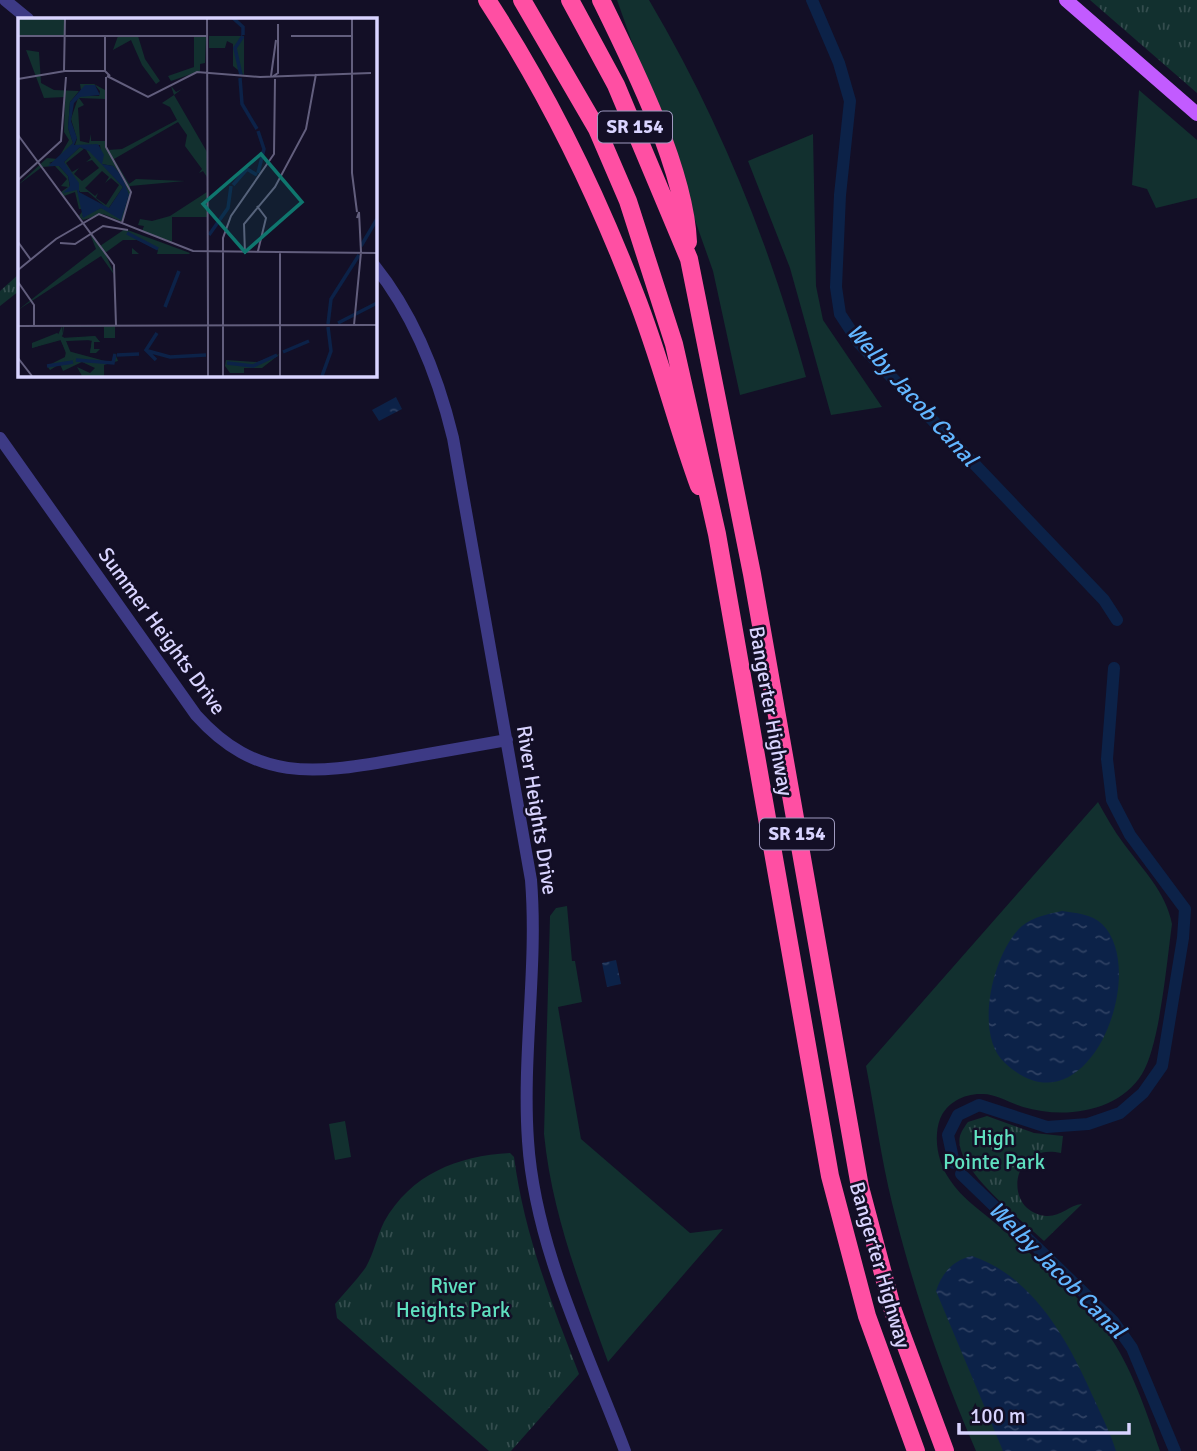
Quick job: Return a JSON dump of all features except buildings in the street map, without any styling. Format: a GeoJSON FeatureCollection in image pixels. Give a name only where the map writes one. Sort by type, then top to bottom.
{"type":"FeatureCollection","features":[{"type":"Feature","properties":{"kind":"highway"},"geometry":{"type":"LineString","coordinates":[[487,0],[547,101],[610,234],[635,293],[669,401],[717,534]]}},
{"type":"Feature","properties":{"kind":"highway","name":"Bangerter Highway"},"geometry":{"type":"LineString","coordinates":[[522,0],[597,129],[628,201],[674,344],[717,534],[830,1176],[867,1316],[916,1451]]}},
{"type":"Feature","properties":{"kind":"highway","name":"Bangerter Highway"},"geometry":{"type":"LineString","coordinates":[[570,0],[621,98],[689,259],[752,574],[860,1187],[893,1311],[945,1451]]}},
{"type":"Feature","properties":{"kind":"highway"},"geometry":{"type":"LineString","coordinates":[[601,0],[643,91],[668,156],[687,220],[689,259]]}},
{"type":"Feature","properties":{"kind":"main road"},"geometry":{"type":"LineString","coordinates":[[1066,0],[1197,114]]}},
{"type":"Feature","properties":{"kind":"street"},"geometry":{"type":"LineString","coordinates":[[5,0],[27,18]]}},
{"type":"Feature","properties":{"kind":"street","name":"River Heights Drive"},"geometry":{"type":"LineString","coordinates":[[376,268],[419,337],[447,414],[526,848],[533,902],[527,1101],[528,1143],[534,1185],[560,1279],[625,1451]]}},
{"type":"Feature","properties":{"kind":"street","name":"Summer Heights Drive"},"geometry":{"type":"LineString","coordinates":[[0,438],[196,715],[216,736],[240,752],[280,769],[324,772],[506,740]]}},
{"type":"Feature","properties":{"kind":"green space"},"geometry":{"type":"Polygon","coordinates":[[[617,0],[649,0],[698,90],[759,231],[806,377],[740,395],[713,271],[617,0]]]}},
{"type":"Feature","properties":{"kind":"green space"},"geometry":{"type":"Polygon","coordinates":[[[1090,0],[1197,0],[1197,93],[1090,0]]]}},
{"type":"Feature","properties":{"kind":"green space"},"geometry":{"type":"Polygon","coordinates":[[[1139,90],[1197,140],[1197,198],[1156,208],[1147,189],[1132,185],[1139,90]]]}},
{"type":"Feature","properties":{"kind":"green space"},"geometry":{"type":"Polygon","coordinates":[[[813,134],[816,286],[823,320],[882,407],[831,415],[790,268],[748,161],[813,134]]]}},
{"type":"Feature","properties":{"kind":"green space"},"geometry":{"type":"Polygon","coordinates":[[[18,275],[18,292],[0,306],[0,291],[18,275]]]}},
{"type":"Feature","properties":{"kind":"green space"},"geometry":{"type":"Polygon","coordinates":[[[1098,802],[1120,839],[1159,891],[1172,924],[1154,1043],[1142,1074],[1132,1087],[1119,1097],[1088,1110],[1039,1111],[988,1094],[963,1097],[952,1103],[943,1113],[938,1126],[937,1142],[942,1166],[960,1193],[1055,1276],[1106,1331],[1130,1373],[1160,1451],[976,1451],[929,1329],[900,1235],[866,1066],[1098,802]]]}},
{"type":"Feature","properties":{"kind":"green space"},"geometry":{"type":"Polygon","coordinates":[[[567,906],[572,961],[575,961],[582,1002],[558,1007],[581,1139],[690,1233],[723,1229],[608,1362],[561,1222],[544,1134],[550,916],[556,908],[567,906]]]}},
{"type":"Feature","properties":{"kind":"green space","name":"High Pointe Park"},"geometry":{"type":"Polygon","coordinates":[[[987,1116],[1034,1133],[1063,1136],[1061,1153],[1044,1152],[1031,1157],[1022,1167],[1018,1179],[1018,1191],[1023,1203],[1032,1212],[1051,1216],[1082,1204],[1044,1241],[991,1193],[967,1163],[960,1149],[960,1136],[968,1122],[987,1116]]]}},
{"type":"Feature","properties":{"kind":"green space"},"geometry":{"type":"Polygon","coordinates":[[[345,1121],[351,1157],[335,1160],[329,1124],[345,1121]]]}},
{"type":"Feature","properties":{"kind":"green space","name":"River Heights Park"},"geometry":{"type":"Polygon","coordinates":[[[510,1153],[514,1157],[524,1213],[540,1267],[579,1374],[511,1451],[489,1451],[337,1318],[335,1304],[366,1267],[384,1222],[408,1191],[422,1180],[454,1163],[510,1153]]]}},
{"type":"Feature","properties":{"kind":"water"},"geometry":{"type":"Polygon","coordinates":[[[396,397],[402,409],[379,421],[372,410],[396,397]]]}},
{"type":"Feature","properties":{"kind":"water"},"geometry":{"type":"Polygon","coordinates":[[[1062,911],[1083,914],[1098,921],[1115,947],[1119,977],[1114,1009],[1102,1040],[1084,1065],[1061,1080],[1034,1081],[1005,1063],[995,1050],[990,1033],[991,993],[1003,954],[1022,926],[1031,920],[1062,911]]]}},
{"type":"Feature","properties":{"kind":"water"},"geometry":{"type":"Polygon","coordinates":[[[616,960],[621,984],[607,987],[602,963],[616,960]]]}},
{"type":"Feature","properties":{"kind":"water"},"geometry":{"type":"Polygon","coordinates":[[[972,1256],[994,1266],[1014,1280],[1048,1315],[1085,1379],[1116,1451],[1003,1451],[936,1291],[949,1268],[972,1256]]]}},
{"type":"Feature","properties":{"kind":"waterway","name":"Welby Jacob Canal"},"geometry":{"type":"LineString","coordinates":[[812,0],[839,63],[850,101],[840,195],[836,287],[840,314],[859,343],[1104,600],[1117,620]]}},
{"type":"Feature","properties":{"kind":"waterway","name":"Welby Jacob Canal"},"geometry":{"type":"LineString","coordinates":[[954,1163],[948,1135],[958,1115],[979,1105],[1047,1127],[1088,1124],[1120,1113],[1143,1093],[1162,1066],[1183,938],[1185,909],[1130,835],[1112,800],[1107,759],[1114,668]]}},
{"type":"Feature","properties":{"kind":"waterway","name":"Welby Jacob Canal"},"geometry":{"type":"LineString","coordinates":[[961,1174],[1113,1321],[1132,1348],[1175,1451]]}}]}
